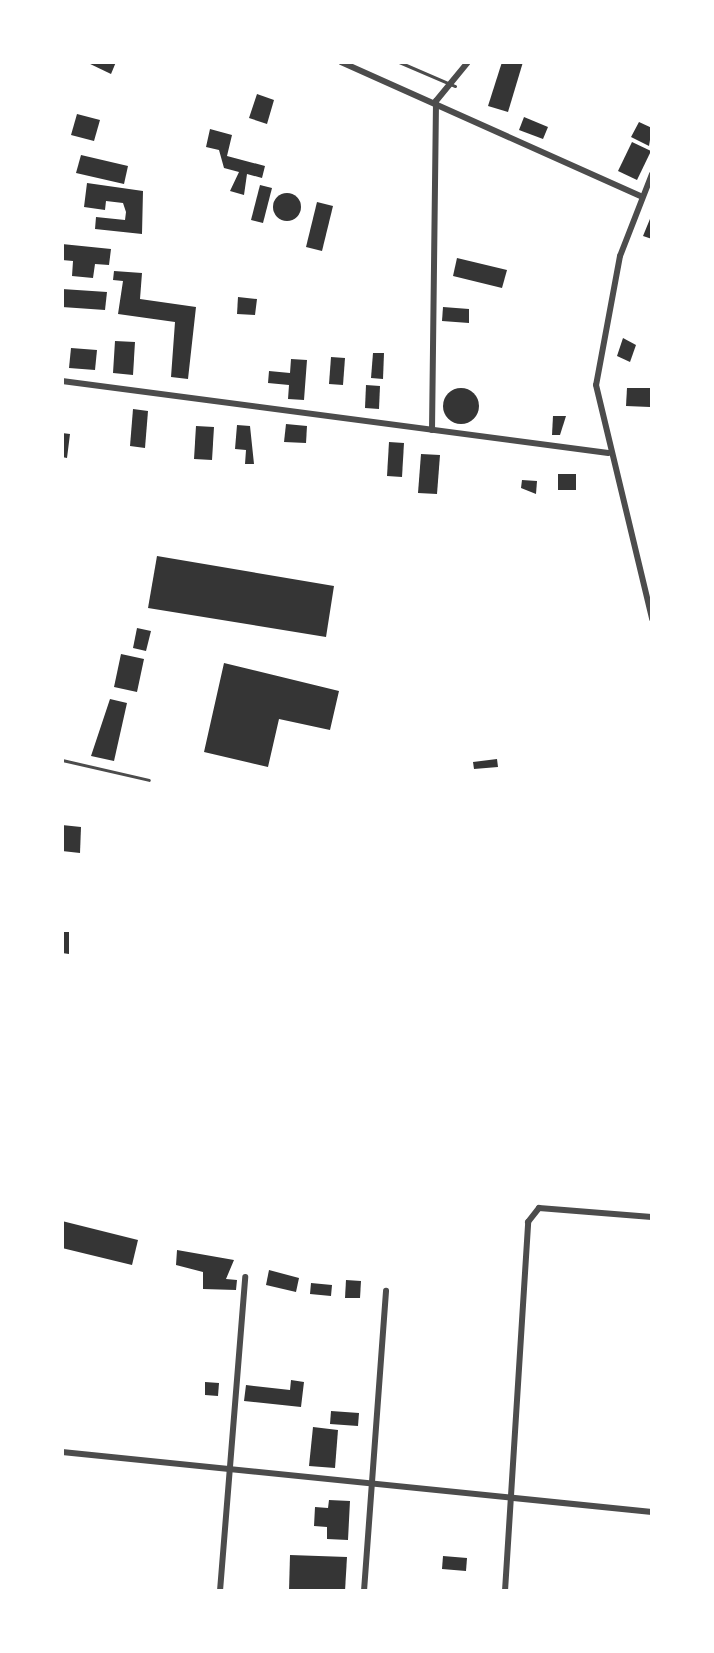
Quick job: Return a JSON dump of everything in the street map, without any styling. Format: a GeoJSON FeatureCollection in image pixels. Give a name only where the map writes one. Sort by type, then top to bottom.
{"type":"FeatureCollection","features":[{"type":"Feature","properties":{"kind":"street"},"geometry":{"type":"LineString","coordinates":[[341,62],[436,101],[640,196]]}},
{"type":"Feature","properties":{"kind":"street"},"geometry":{"type":"LineString","coordinates":[[436,101],[455,86],[468,62]]}},
{"type":"Feature","properties":{"kind":"street"},"geometry":{"type":"LineString","coordinates":[[432,430],[436,101]]}},
{"type":"Feature","properties":{"kind":"street"},"geometry":{"type":"LineString","coordinates":[[652,174],[640,196],[597,360],[608,453],[652,619]]}},
{"type":"Feature","properties":{"kind":"street"},"geometry":{"type":"LineString","coordinates":[[62,381],[608,453]]}},
{"type":"Feature","properties":{"kind":"street"},"geometry":{"type":"LineString","coordinates":[[505,1591],[528,1222],[539,1208],[652,1217]]}},
{"type":"Feature","properties":{"kind":"street"},"geometry":{"type":"LineString","coordinates":[[220,1591],[245,1277]]}},
{"type":"Feature","properties":{"kind":"street"},"geometry":{"type":"LineString","coordinates":[[364,1591],[386,1291]]}},
{"type":"Feature","properties":{"kind":"street"},"geometry":{"type":"LineString","coordinates":[[62,1452],[652,1512]]}},
{"type":"Feature","properties":{"kind":"lane"},"geometry":{"type":"LineString","coordinates":[[399,62],[455,86]]}},
{"type":"Feature","properties":{"kind":"lane"},"geometry":{"type":"LineString","coordinates":[[62,760],[149,780]]}},
{"type":"Feature","properties":{"kind":"building"},"geometry":{"type":"Polygon","coordinates":[[[86,62],[116,62],[111,74],[86,62]]]}},
{"type":"Feature","properties":{"kind":"building"},"geometry":{"type":"Polygon","coordinates":[[[502,62],[523,62],[508,112],[488,106],[502,62]]]}},
{"type":"Feature","properties":{"kind":"building"},"geometry":{"type":"Polygon","coordinates":[[[257,94],[274,100],[267,124],[249,118],[257,94]]]}},
{"type":"Feature","properties":{"kind":"building"},"geometry":{"type":"Polygon","coordinates":[[[77,114],[100,120],[94,141],[71,135],[77,114]]]}},
{"type":"Feature","properties":{"kind":"building"},"geometry":{"type":"Polygon","coordinates":[[[524,117],[548,127],[543,139],[519,130],[524,117]]]}},
{"type":"Feature","properties":{"kind":"building"},"geometry":{"type":"Polygon","coordinates":[[[639,122],[652,128],[649,146],[631,137],[639,122]]]}},
{"type":"Feature","properties":{"kind":"building"},"geometry":{"type":"Polygon","coordinates":[[[210,129],[232,135],[227,156],[265,166],[262,178],[247,174],[244,195],[230,191],[239,172],[224,168],[219,150],[206,147],[210,129]]]}},
{"type":"Feature","properties":{"kind":"building"},"geometry":{"type":"Polygon","coordinates":[[[632,142],[651,151],[637,180],[618,171],[632,142]]]}},
{"type":"Feature","properties":{"kind":"building"},"geometry":{"type":"Polygon","coordinates":[[[81,155],[128,166],[124,184],[76,173],[81,155]]]}},
{"type":"Feature","properties":{"kind":"building"},"geometry":{"type":"Polygon","coordinates":[[[87,183],[143,191],[142,234],[95,229],[96,217],[125,220],[126,212],[123,203],[106,201],[105,210],[84,207],[87,183]]]}},
{"type":"Feature","properties":{"kind":"building"},"geometry":{"type":"Polygon","coordinates":[[[260,185],[272,188],[263,223],[251,220],[260,185]]]}},
{"type":"Feature","properties":{"kind":"building"},"geometry":{"type":"Polygon","coordinates":[[[287,193],[297,197],[301,207],[297,217],[287,221],[277,217],[273,207],[277,197],[287,193]]]}},
{"type":"Feature","properties":{"kind":"building"},"geometry":{"type":"Polygon","coordinates":[[[317,202],[333,206],[322,251],[306,247],[317,202]]]}},
{"type":"Feature","properties":{"kind":"building"},"geometry":{"type":"Polygon","coordinates":[[[652,214],[652,239],[643,236],[652,214]]]}},
{"type":"Feature","properties":{"kind":"building"},"geometry":{"type":"Polygon","coordinates":[[[62,244],[111,249],[109,265],[95,264],[93,278],[72,276],[73,261],[62,260],[62,244]]]}},
{"type":"Feature","properties":{"kind":"building"},"geometry":{"type":"Polygon","coordinates":[[[457,258],[507,270],[502,288],[453,276],[457,258]]]}},
{"type":"Feature","properties":{"kind":"building"},"geometry":{"type":"Polygon","coordinates":[[[114,271],[142,273],[140,299],[196,307],[188,379],[171,377],[175,322],[118,314],[123,281],[113,280],[114,271]]]}},
{"type":"Feature","properties":{"kind":"building"},"geometry":{"type":"Polygon","coordinates":[[[62,289],[107,292],[105,310],[62,307],[62,289]]]}},
{"type":"Feature","properties":{"kind":"building"},"geometry":{"type":"Polygon","coordinates":[[[238,297],[257,299],[255,315],[237,314],[238,297]]]}},
{"type":"Feature","properties":{"kind":"building"},"geometry":{"type":"Polygon","coordinates":[[[443,307],[469,309],[469,323],[442,321],[443,307]]]}},
{"type":"Feature","properties":{"kind":"building"},"geometry":{"type":"Polygon","coordinates":[[[623,338],[636,345],[630,362],[617,356],[623,338]]]}},
{"type":"Feature","properties":{"kind":"building"},"geometry":{"type":"Polygon","coordinates":[[[115,341],[135,342],[133,375],[113,373],[115,341]]]}},
{"type":"Feature","properties":{"kind":"building"},"geometry":{"type":"Polygon","coordinates":[[[71,348],[97,350],[95,370],[69,368],[71,348]]]}},
{"type":"Feature","properties":{"kind":"building"},"geometry":{"type":"Polygon","coordinates":[[[373,353],[384,353],[383,379],[371,378],[373,353]]]}},
{"type":"Feature","properties":{"kind":"building"},"geometry":{"type":"Polygon","coordinates":[[[331,357],[345,358],[343,385],[329,384],[331,357]]]}},
{"type":"Feature","properties":{"kind":"building"},"geometry":{"type":"Polygon","coordinates":[[[291,359],[307,360],[304,400],[288,399],[289,385],[268,383],[269,371],[290,373],[291,359]]]}},
{"type":"Feature","properties":{"kind":"building"},"geometry":{"type":"Polygon","coordinates":[[[366,385],[380,386],[379,409],[365,408],[366,385]]]}},
{"type":"Feature","properties":{"kind":"building"},"geometry":{"type":"Polygon","coordinates":[[[461,388],[474,393],[479,406],[474,419],[461,424],[448,419],[443,406],[448,393],[461,388]]]}},
{"type":"Feature","properties":{"kind":"building"},"geometry":{"type":"Polygon","coordinates":[[[627,388],[650,388],[650,407],[626,406],[627,388]]]}},
{"type":"Feature","properties":{"kind":"building"},"geometry":{"type":"Polygon","coordinates":[[[133,409],[148,411],[145,448],[130,446],[133,409]]]}},
{"type":"Feature","properties":{"kind":"building"},"geometry":{"type":"Polygon","coordinates":[[[553,416],[566,416],[560,435],[552,435],[553,416]]]}},
{"type":"Feature","properties":{"kind":"building"},"geometry":{"type":"Polygon","coordinates":[[[286,424],[307,426],[306,443],[284,442],[286,424]]]}},
{"type":"Feature","properties":{"kind":"building"},"geometry":{"type":"Polygon","coordinates":[[[237,425],[250,426],[254,464],[245,464],[246,450],[235,449],[237,425]]]}},
{"type":"Feature","properties":{"kind":"building"},"geometry":{"type":"Polygon","coordinates":[[[196,426],[214,427],[212,460],[194,459],[196,426]]]}},
{"type":"Feature","properties":{"kind":"building"},"geometry":{"type":"Polygon","coordinates":[[[62,433],[70,434],[67,458],[62,457],[62,433]]]}},
{"type":"Feature","properties":{"kind":"building"},"geometry":{"type":"Polygon","coordinates":[[[389,442],[404,443],[402,477],[387,476],[389,442]]]}},
{"type":"Feature","properties":{"kind":"building"},"geometry":{"type":"Polygon","coordinates":[[[421,454],[440,455],[437,494],[418,493],[421,454]]]}},
{"type":"Feature","properties":{"kind":"building"},"geometry":{"type":"Polygon","coordinates":[[[558,474],[576,474],[576,490],[558,490],[558,474]]]}},
{"type":"Feature","properties":{"kind":"building"},"geometry":{"type":"Polygon","coordinates":[[[522,480],[537,481],[536,494],[521,488],[522,480]]]}},
{"type":"Feature","properties":{"kind":"building"},"geometry":{"type":"Polygon","coordinates":[[[157,556],[334,586],[326,637],[148,608],[157,556]]]}},
{"type":"Feature","properties":{"kind":"building"},"geometry":{"type":"Polygon","coordinates":[[[137,628],[151,631],[146,651],[133,648],[137,628]]]}},
{"type":"Feature","properties":{"kind":"building"},"geometry":{"type":"Polygon","coordinates":[[[121,654],[144,659],[137,692],[114,687],[121,654]]]}},
{"type":"Feature","properties":{"kind":"building"},"geometry":{"type":"Polygon","coordinates":[[[224,663],[339,691],[330,730],[279,719],[268,767],[204,752],[224,663]]]}},
{"type":"Feature","properties":{"kind":"building"},"geometry":{"type":"Polygon","coordinates":[[[110,699],[127,703],[114,761],[91,756],[110,699]]]}},
{"type":"Feature","properties":{"kind":"building"},"geometry":{"type":"Polygon","coordinates":[[[497,759],[498,767],[474,769],[473,762],[497,759]]]}},
{"type":"Feature","properties":{"kind":"building"},"geometry":{"type":"Polygon","coordinates":[[[62,825],[81,827],[80,853],[62,851],[62,825]]]}},
{"type":"Feature","properties":{"kind":"building"},"geometry":{"type":"Polygon","coordinates":[[[62,932],[69,932],[69,954],[62,953],[62,932]]]}},
{"type":"Feature","properties":{"kind":"building"},"geometry":{"type":"Polygon","coordinates":[[[62,1221],[138,1240],[132,1265],[62,1248],[62,1221]]]}},
{"type":"Feature","properties":{"kind":"building"},"geometry":{"type":"Polygon","coordinates":[[[177,1250],[234,1260],[226,1279],[237,1280],[236,1290],[203,1289],[203,1272],[176,1265],[177,1250]]]}},
{"type":"Feature","properties":{"kind":"building"},"geometry":{"type":"Polygon","coordinates":[[[269,1270],[299,1278],[296,1292],[266,1285],[269,1270]]]}},
{"type":"Feature","properties":{"kind":"building"},"geometry":{"type":"Polygon","coordinates":[[[346,1280],[361,1281],[360,1298],[345,1298],[346,1280]]]}},
{"type":"Feature","properties":{"kind":"building"},"geometry":{"type":"Polygon","coordinates":[[[311,1283],[332,1285],[331,1296],[310,1294],[311,1283]]]}},
{"type":"Feature","properties":{"kind":"building"},"geometry":{"type":"Polygon","coordinates":[[[291,1380],[304,1382],[301,1407],[244,1401],[246,1385],[290,1390],[291,1380]]]}},
{"type":"Feature","properties":{"kind":"building"},"geometry":{"type":"Polygon","coordinates":[[[205,1382],[219,1383],[218,1396],[205,1395],[205,1382]]]}},
{"type":"Feature","properties":{"kind":"building"},"geometry":{"type":"Polygon","coordinates":[[[331,1411],[359,1413],[358,1426],[330,1424],[331,1411]]]}},
{"type":"Feature","properties":{"kind":"building"},"geometry":{"type":"Polygon","coordinates":[[[313,1427],[338,1430],[335,1468],[309,1466],[313,1427]]]}},
{"type":"Feature","properties":{"kind":"building"},"geometry":{"type":"Polygon","coordinates":[[[329,1500],[350,1501],[348,1540],[327,1539],[327,1527],[314,1526],[315,1507],[328,1508],[329,1500]]]}},
{"type":"Feature","properties":{"kind":"building"},"geometry":{"type":"Polygon","coordinates":[[[290,1555],[347,1557],[345,1591],[289,1591],[290,1555]]]}},
{"type":"Feature","properties":{"kind":"building"},"geometry":{"type":"Polygon","coordinates":[[[443,1556],[467,1558],[466,1571],[442,1569],[443,1556]]]}}]}
